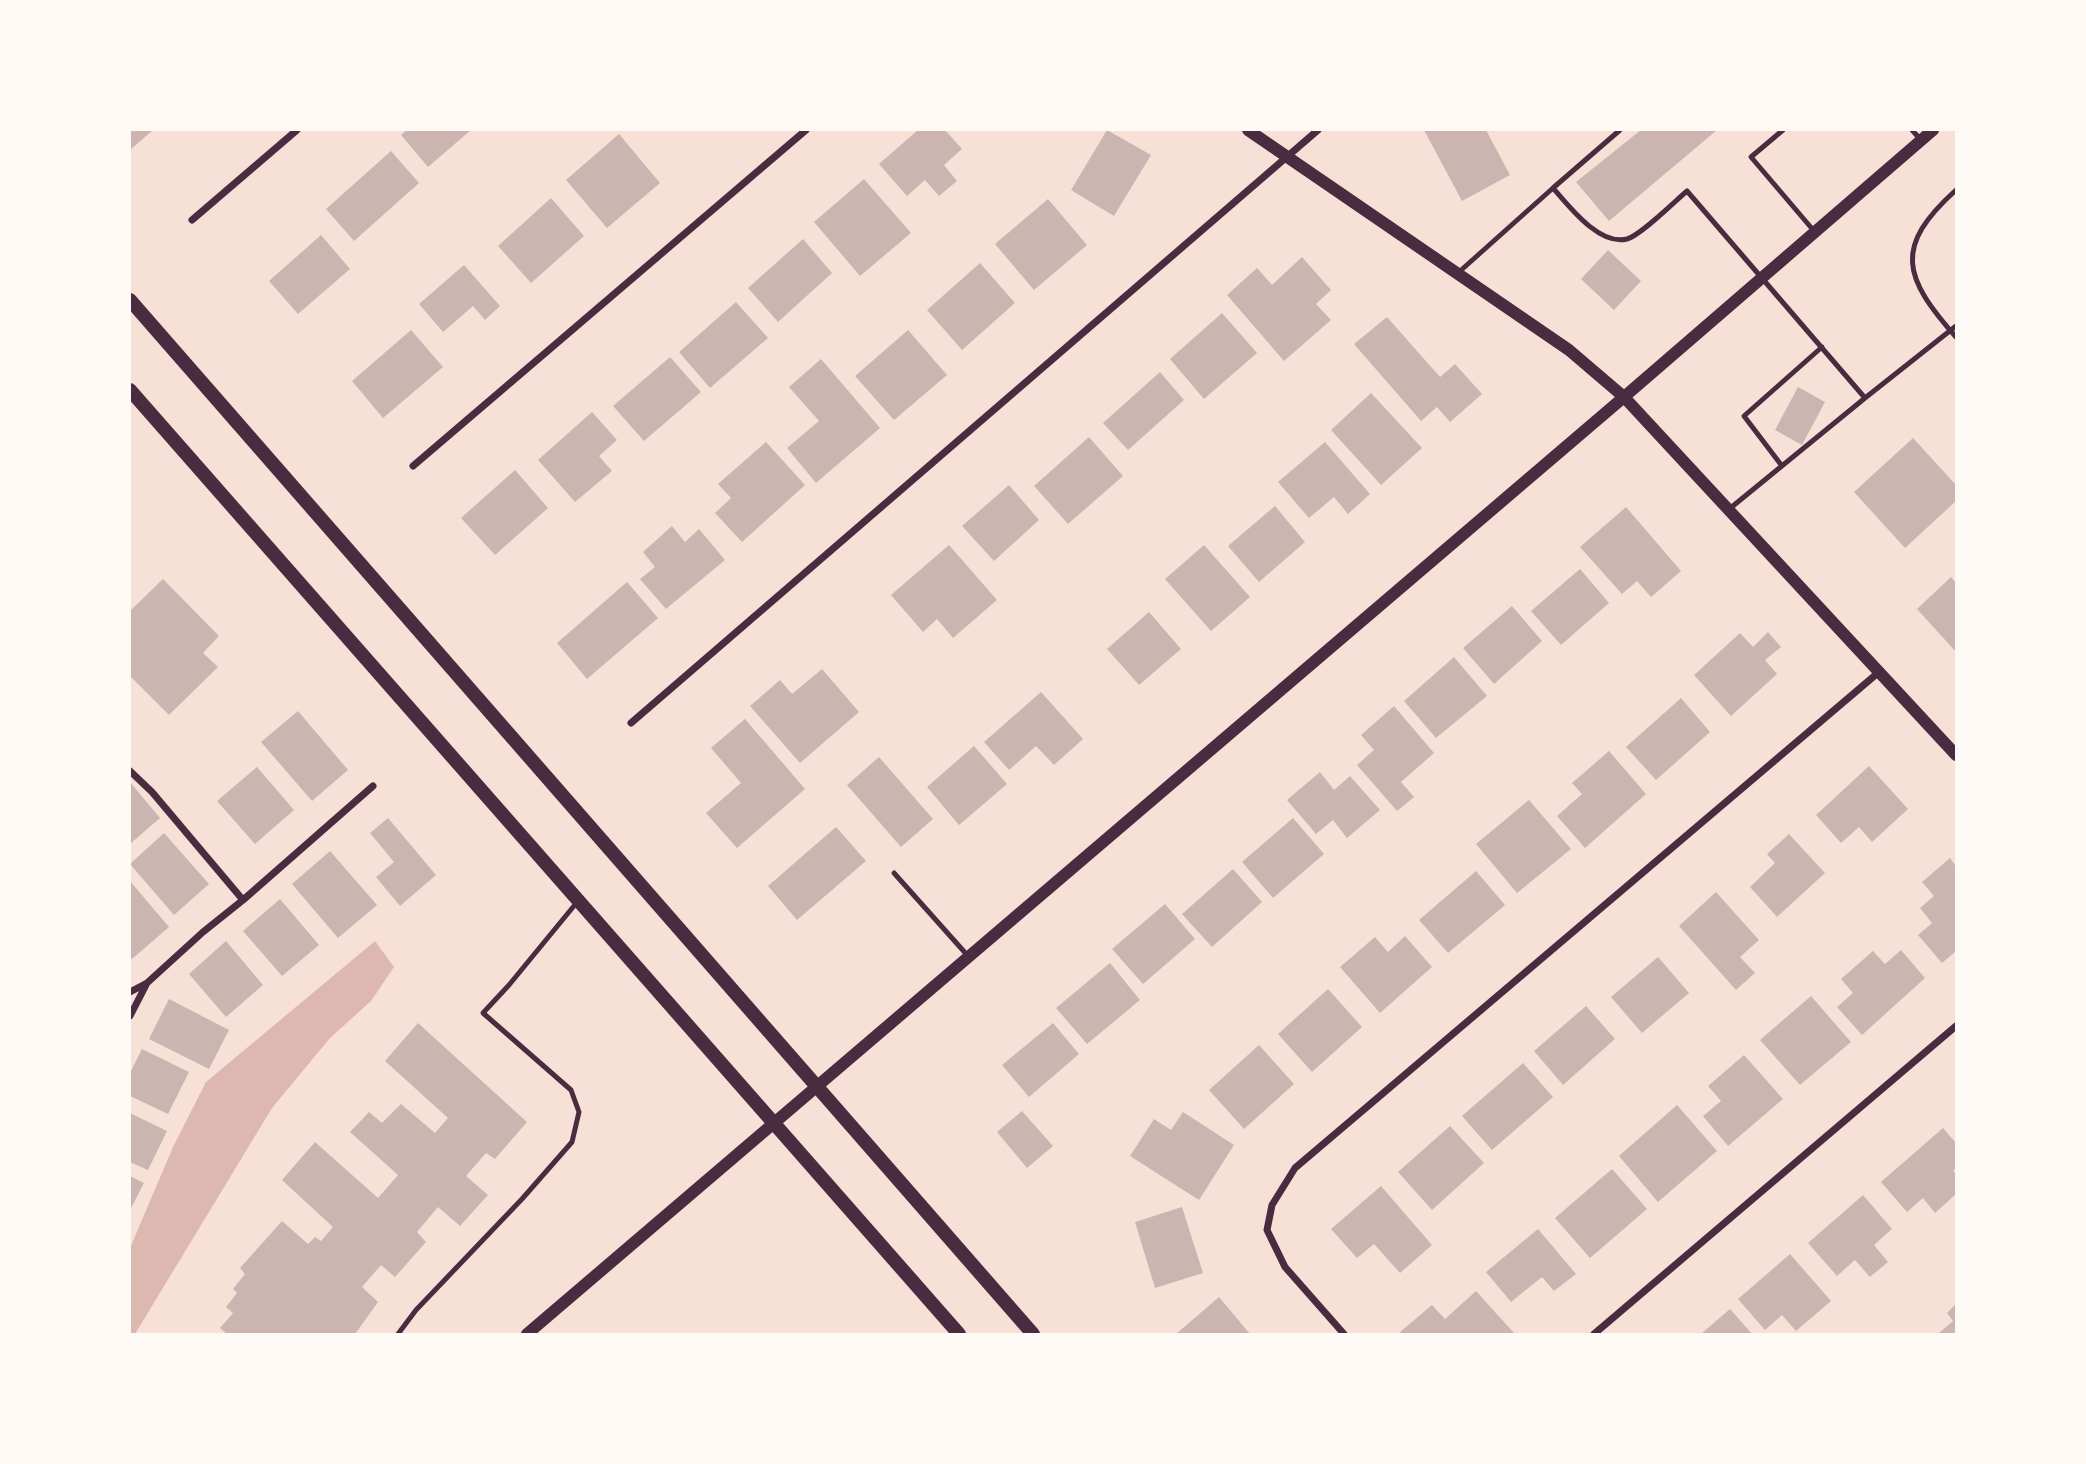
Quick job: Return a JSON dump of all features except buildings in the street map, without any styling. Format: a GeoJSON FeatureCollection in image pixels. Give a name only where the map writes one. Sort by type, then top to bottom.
{"type":"FeatureCollection","features":[{"type":"Feature","properties":{"kind":"main road"},"geometry":{"type":"LineString","coordinates":[[130,300],[1033,1335]]}},
{"type":"Feature","properties":{"kind":"main road"},"geometry":{"type":"LineString","coordinates":[[130,390],[959,1335]]}},
{"type":"Feature","properties":{"kind":"street"},"geometry":{"type":"LineString","coordinates":[[192,220],[297,130]]}},
{"type":"Feature","properties":{"kind":"street"},"geometry":{"type":"LineString","coordinates":[[413,466],[806,130]]}},
{"type":"Feature","properties":{"kind":"street"},"geometry":{"type":"LineString","coordinates":[[1248,130],[1569,350],[1623,397],[1956,755]]}},
{"type":"Feature","properties":{"kind":"street"},"geometry":{"type":"LineString","coordinates":[[631,723],[1318,130]]}},
{"type":"Feature","properties":{"kind":"street"},"geometry":{"type":"LineString","coordinates":[[527,1335],[1933,130]]}},
{"type":"Feature","properties":{"kind":"street"},"geometry":{"type":"LineString","coordinates":[[1344,1335],[1285,1267],[1267,1230],[1272,1205],[1295,1168],[1879,672]]}},
{"type":"Feature","properties":{"kind":"street"},"geometry":{"type":"LineString","coordinates":[[130,771],[152,792],[243,900]]}},
{"type":"Feature","properties":{"kind":"street"},"geometry":{"type":"LineString","coordinates":[[130,992],[147,983],[373,786]]}},
{"type":"Feature","properties":{"kind":"street"},"geometry":{"type":"LineString","coordinates":[[130,1016],[147,983]]}},
{"type":"Feature","properties":{"kind":"street"},"geometry":{"type":"LineString","coordinates":[[1594,1335],[1956,1026]]}},
{"type":"Feature","properties":{"kind":"lane"},"geometry":{"type":"LineString","coordinates":[[1458,273],[1620,130]]}},
{"type":"Feature","properties":{"kind":"lane"},"geometry":{"type":"LineString","coordinates":[[1783,130],[1751,157],[1814,231]]}},
{"type":"Feature","properties":{"kind":"lane"},"geometry":{"type":"LineString","coordinates":[[1912,130],[1921,140]]}},
{"type":"Feature","properties":{"kind":"lane"},"geometry":{"type":"LineString","coordinates":[[1553,188],[1591,228],[1613,239],[1628,239],[1687,191],[1865,398]]}},
{"type":"Feature","properties":{"kind":"lane"},"geometry":{"type":"LineString","coordinates":[[1956,190],[1922,227],[1912,249],[1914,275],[1927,299],[1956,337]]}},
{"type":"Feature","properties":{"kind":"lane"},"geometry":{"type":"LineString","coordinates":[[1728,510],[1956,326]]}},
{"type":"Feature","properties":{"kind":"lane"},"geometry":{"type":"LineString","coordinates":[[1782,466],[1744,416],[1822,347]]}},
{"type":"Feature","properties":{"kind":"lane"},"geometry":{"type":"LineString","coordinates":[[894,873],[968,956]]}},
{"type":"Feature","properties":{"kind":"lane"},"geometry":{"type":"LineString","coordinates":[[398,1335],[416,1310],[522,1199],[572,1142],[579,1112],[571,1090],[482,1013],[509,985],[578,901]]}},
{"type":"Feature","properties":{"kind":"shaded area"},"geometry":{"type":"Polygon","coordinates":[[[375,941],[394,967],[371,1001],[330,1038],[272,1108],[135,1334],[130,1334],[130,1248],[173,1147],[206,1082],[375,941]]]}}]}
